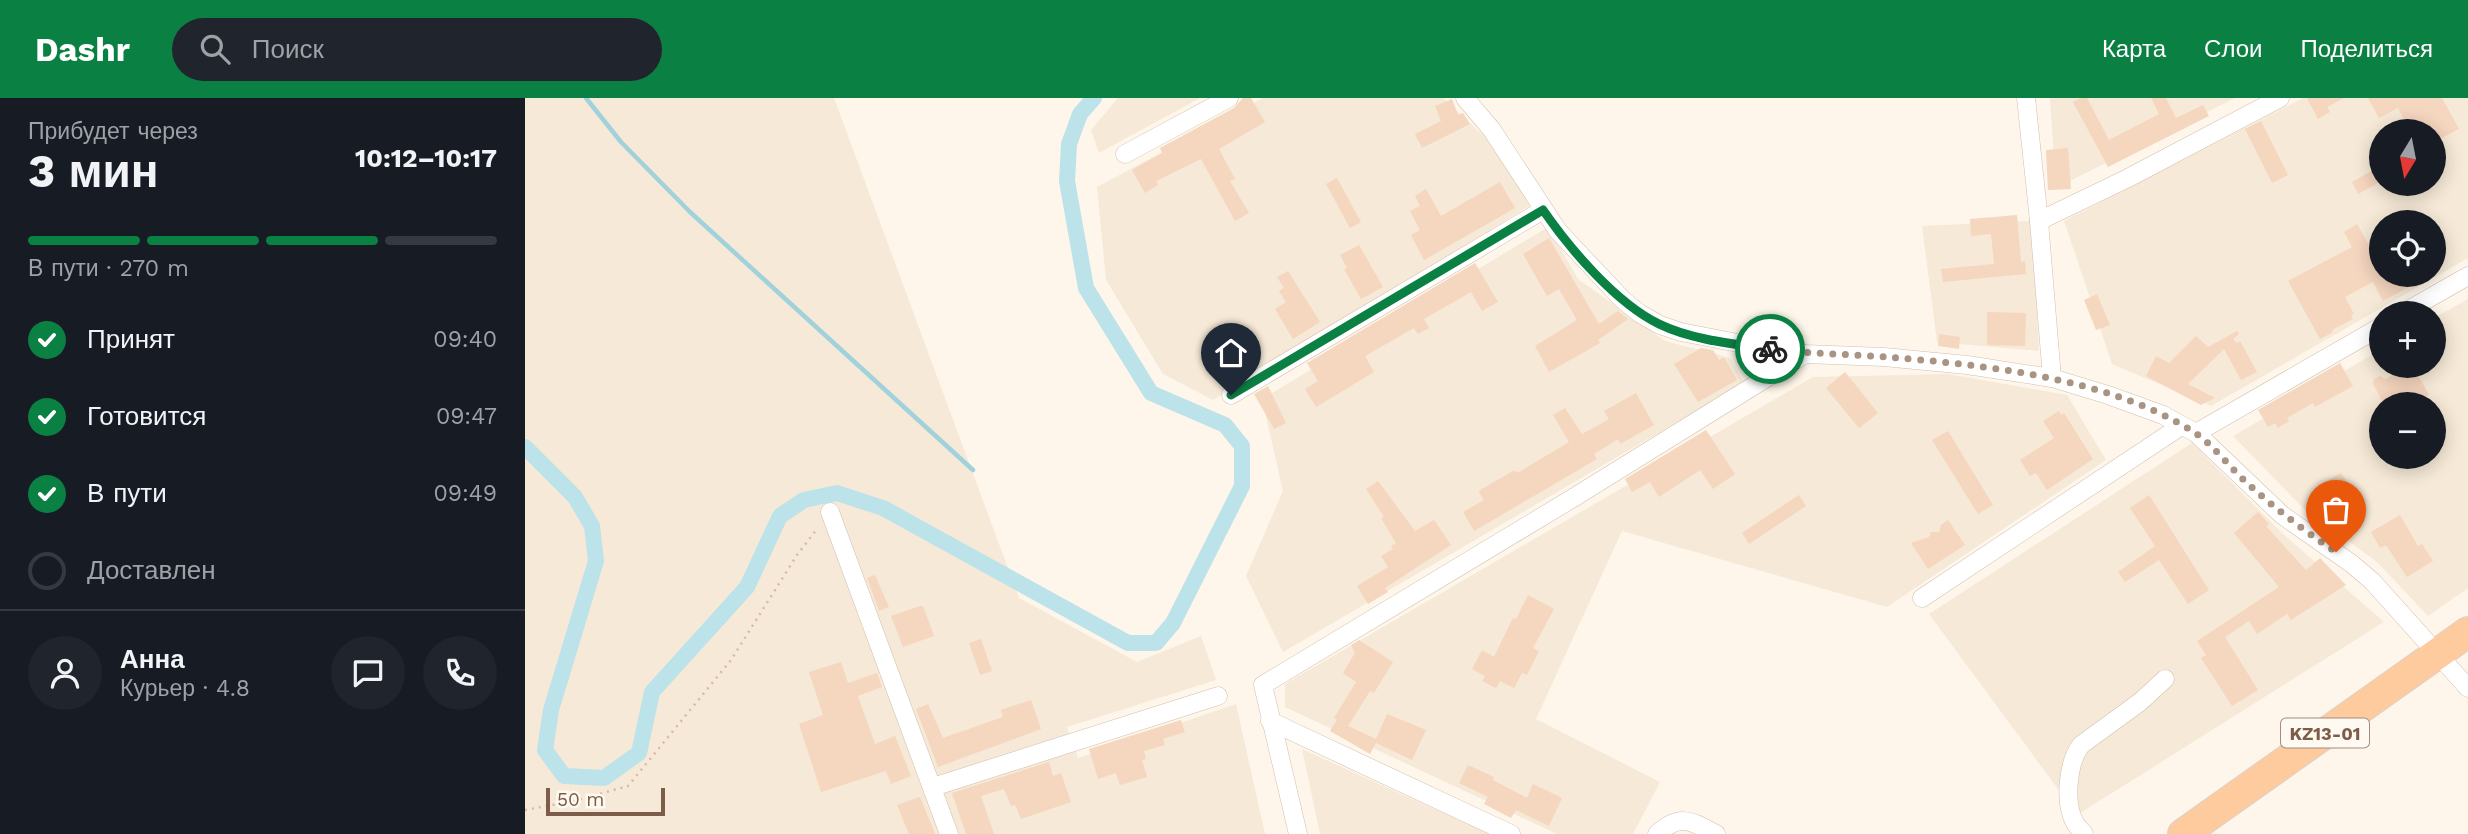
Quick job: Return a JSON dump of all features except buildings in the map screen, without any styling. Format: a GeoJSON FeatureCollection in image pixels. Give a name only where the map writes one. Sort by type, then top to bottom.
{"type":"FeatureCollection","features":[{"type":"Feature","properties":{"kind":"highway","name":"KZ13-01"},"geometry":{"type":"LineString","coordinates":[[2183,834],[2468,632]]}},
{"type":"Feature","properties":{"kind":"street"},"geometry":{"type":"LineString","coordinates":[[1125,154],[1229,98]]}},
{"type":"Feature","properties":{"kind":"street"},"geometry":{"type":"LineString","coordinates":[[1465,98],[1492,130],[1543,210],[1574,250],[1623,300],[1660,325],[1715,340],[1805,354],[1967,365],[2052,378],[2108,394],[2163,415],[2189,429],[2282,515],[2352,564],[2371,581],[2468,688]]}},
{"type":"Feature","properties":{"kind":"street"},"geometry":{"type":"LineString","coordinates":[[2026,98],[2052,378]]}},
{"type":"Feature","properties":{"kind":"street"},"geometry":{"type":"LineString","coordinates":[[2039,221],[2128,178],[2280,98]]}},
{"type":"Feature","properties":{"kind":"street"},"geometry":{"type":"LineString","coordinates":[[1231,395],[1543,210]]}},
{"type":"Feature","properties":{"kind":"street"},"geometry":{"type":"LineString","coordinates":[[2424,301],[2468,276]]}},
{"type":"Feature","properties":{"kind":"street"},"geometry":{"type":"LineString","coordinates":[[1922,598],[2189,429],[2369,333]]}},
{"type":"Feature","properties":{"kind":"street"},"geometry":{"type":"LineString","coordinates":[[1298,834],[1262,685],[1631,463],[1805,354]]}},
{"type":"Feature","properties":{"kind":"street"},"geometry":{"type":"LineString","coordinates":[[830,512],[949,834]]}},
{"type":"Feature","properties":{"kind":"street"},"geometry":{"type":"LineString","coordinates":[[2084,834],[2074,823],[2071,812],[2070,769],[2075,752],[2140,702],[2165,679]]}},
{"type":"Feature","properties":{"kind":"street"},"geometry":{"type":"LineString","coordinates":[[933,787],[1218,696]]}},
{"type":"Feature","properties":{"kind":"street"},"geometry":{"type":"LineString","coordinates":[[1270,721],[1511,834]]}},
{"type":"Feature","properties":{"kind":"street"},"geometry":{"type":"LineString","coordinates":[[1657,834],[1677,821],[1693,822],[1716,834]]}},
{"type":"Feature","properties":{"kind":"path"},"geometry":{"type":"LineString","coordinates":[[525,810],[574,801],[628,786],[731,660],[797,555],[830,512]]}},
{"type":"Feature","properties":{"kind":"shaded area"},"geometry":{"type":"Polygon","coordinates":[[[525,98],[834,98],[1019,598],[1137,662],[1201,636],[1216,680],[1067,727],[1078,758],[1236,704],[1265,834],[525,834],[525,98]]]}},
{"type":"Feature","properties":{"kind":"shaded area"},"geometry":{"type":"Polygon","coordinates":[[[1118,98],[1200,98],[1099,153],[1091,130],[1118,98]]]}},
{"type":"Feature","properties":{"kind":"shaded area"},"geometry":{"type":"Polygon","coordinates":[[[1263,98],[1443,98],[1485,137],[1531,205],[1213,400],[1163,374],[1106,280],[1097,187],[1263,98]]]}},
{"type":"Feature","properties":{"kind":"shaded area"},"geometry":{"type":"Polygon","coordinates":[[[2050,98],[2235,98],[2056,188],[2050,98]]]}},
{"type":"Feature","properties":{"kind":"shaded area"},"geometry":{"type":"Polygon","coordinates":[[[2303,98],[2468,98],[2468,258],[2446,271],[2446,210],[2369,210],[2369,287],[2418,287],[2393,301],[2369,301],[2369,315],[2211,406],[2112,364],[2064,221],[2303,98]]]}},
{"type":"Feature","properties":{"kind":"shaded area"},"geometry":{"type":"Polygon","coordinates":[[[2032,221],[2039,351],[1937,342],[1922,226],[2032,221]]]}},
{"type":"Feature","properties":{"kind":"shaded area"},"geometry":{"type":"Polygon","coordinates":[[[1548,227],[1578,279],[1665,341],[1730,358],[1744,383],[1283,652],[1246,576],[1283,491],[1262,399],[1548,227]]]}},
{"type":"Feature","properties":{"kind":"shaded area"},"geometry":{"type":"Polygon","coordinates":[[[2468,299],[2468,588],[2428,616],[2377,562],[2301,506],[2233,436],[2369,357],[2369,378],[2446,378],[2446,311],[2468,299]]]}},
{"type":"Feature","properties":{"kind":"shaded area"},"geometry":{"type":"Polygon","coordinates":[[[1948,374],[2067,395],[2106,460],[1887,607],[1622,531],[1536,719],[1660,782],[1633,834],[1557,834],[1285,707],[1285,684],[1813,377],[1948,374]]]}},
{"type":"Feature","properties":{"kind":"shaded area"},"geometry":{"type":"Polygon","coordinates":[[[2192,443],[2283,534],[2384,622],[2077,815],[1929,614],[2192,443]]]}},
{"type":"Feature","properties":{"kind":"shaded area"},"geometry":{"type":"Polygon","coordinates":[[[1302,749],[1489,834],[1320,834],[1302,749]]]}},
{"type":"Feature","properties":{"kind":"waterway"},"geometry":{"type":"LineString","coordinates":[[586,98],[621,142],[690,212],[973,470]]}},
{"type":"Feature","properties":{"kind":"waterway"},"geometry":{"type":"LineString","coordinates":[[525,447],[575,497],[592,526],[596,561],[551,710],[545,750],[564,776],[604,778],[639,753],[652,692],[747,587],[780,516],[804,500],[837,493],[883,508],[1128,643],[1156,643],[1173,623],[1242,486],[1242,446],[1225,425],[1151,393],[1086,288],[1067,181],[1069,144],[1080,114],[1094,98]]}},
{"type":"Feature","properties":{"kind":"way so far"},"geometry":{"type":"LineString","coordinates":[[1770,349],[1805,354],[1884,357],[1967,365],[2052,378],[2108,394],[2163,415],[2196,433],[2282,515],[2336,552]]}},
{"type":"Feature","properties":{"kind":"route"},"geometry":{"type":"LineString","coordinates":[[1231,395],[1543,210],[1574,250],[1639,313],[1660,325],[1681,332],[1770,349]]}}]}
